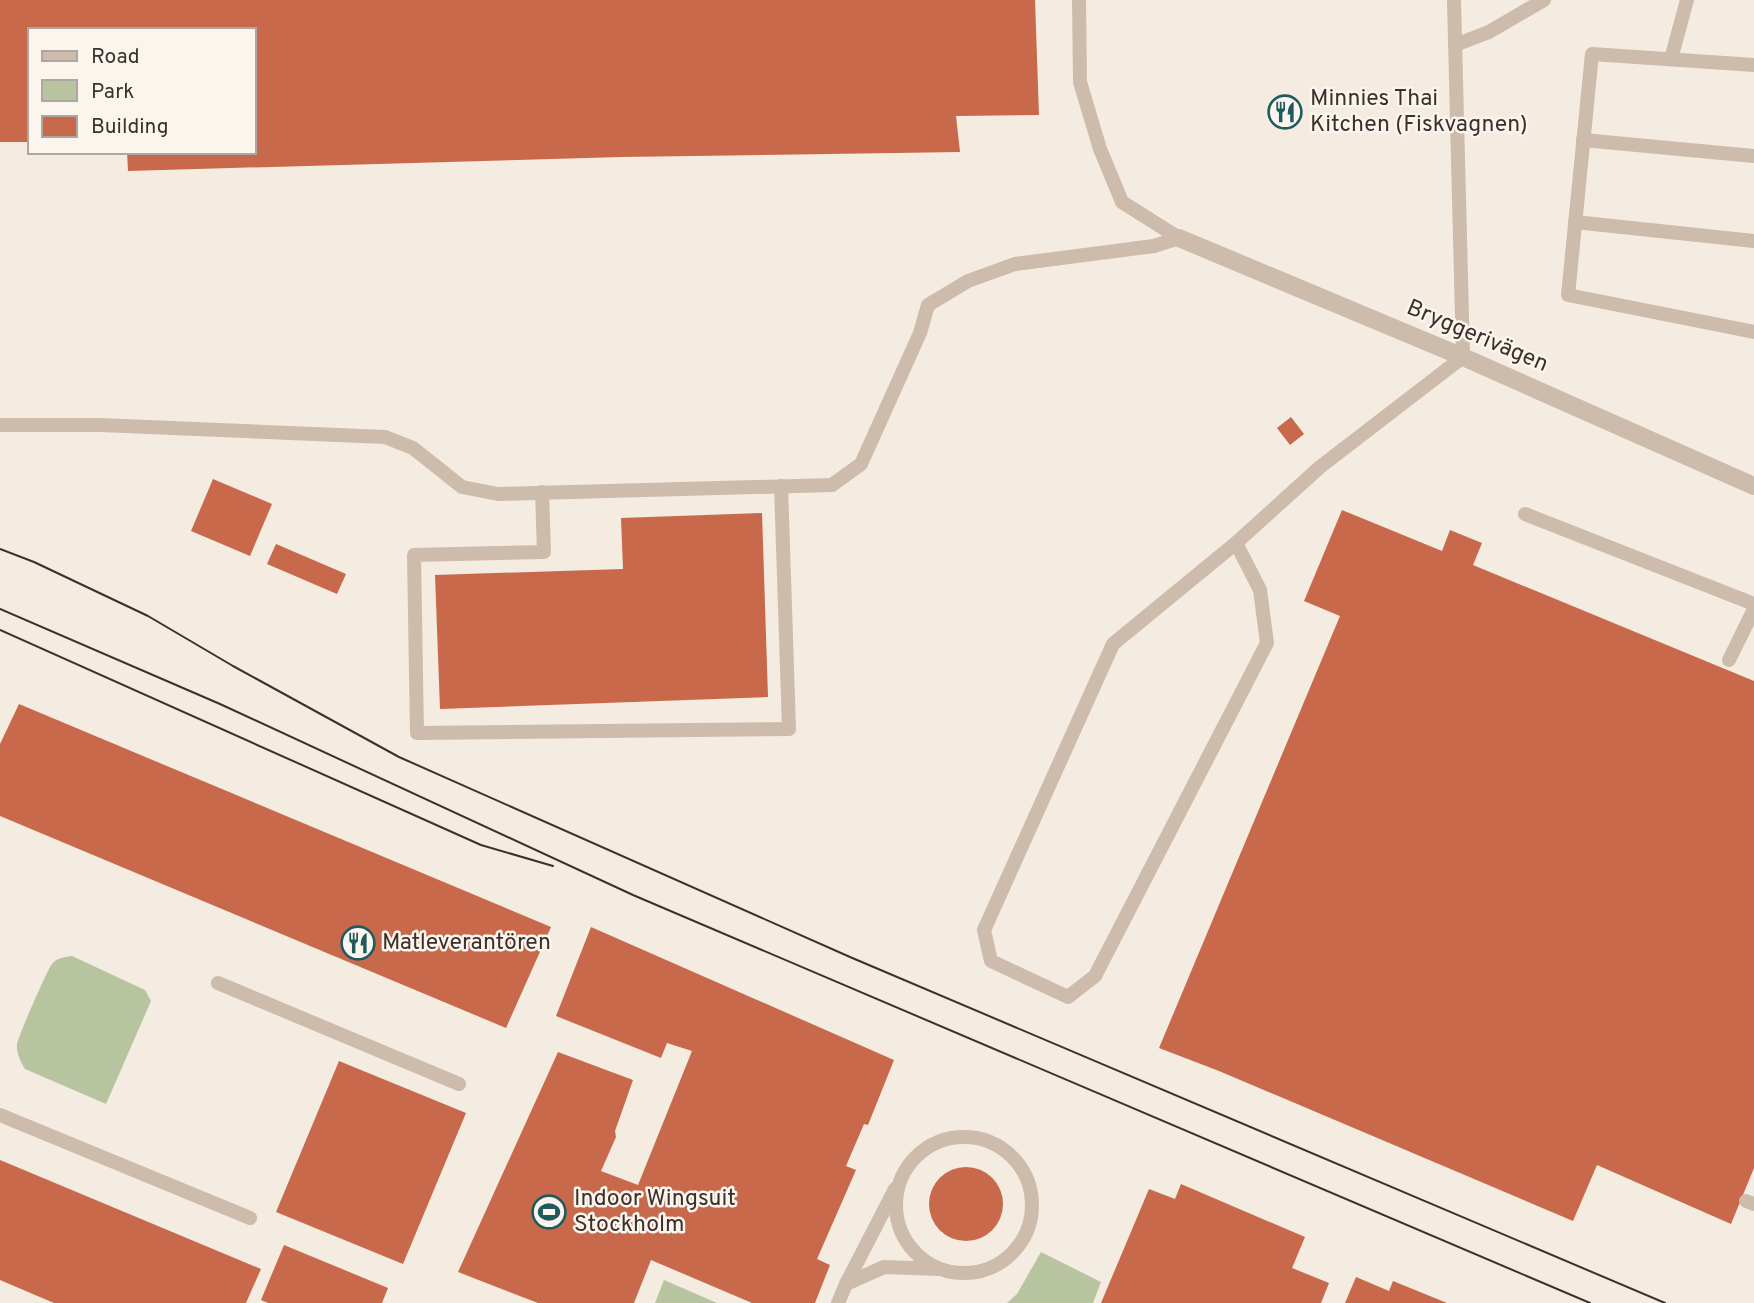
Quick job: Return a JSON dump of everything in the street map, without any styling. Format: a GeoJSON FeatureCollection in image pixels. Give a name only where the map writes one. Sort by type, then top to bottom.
{"type":"FeatureCollection","features":[{"type":"Feature","properties":{"kind":"street","name":"Bryggerivägen"},"geometry":{"type":"LineString","coordinates":[[1179,238],[1463,357],[1754,486]]}},
{"type":"Feature","properties":{"kind":"lane"},"geometry":{"type":"LineString","coordinates":[[1079,0],[1080,82],[1100,149],[1122,202],[1179,238]]}},
{"type":"Feature","properties":{"kind":"lane"},"geometry":{"type":"LineString","coordinates":[[1236,543],[1260,590],[1267,643],[1095,976],[1068,997],[991,961],[984,930],[1113,644],[1236,543],[1320,467],[1463,357],[1454,0]]}},
{"type":"Feature","properties":{"kind":"lane"},"geometry":{"type":"LineString","coordinates":[[1455,45],[1489,32],[1544,0]]}},
{"type":"Feature","properties":{"kind":"lane"},"geometry":{"type":"LineString","coordinates":[[1671,59],[1687,0]]}},
{"type":"Feature","properties":{"kind":"lane"},"geometry":{"type":"LineString","coordinates":[[1754,65],[1592,54],[1567,295],[1754,332]]}},
{"type":"Feature","properties":{"kind":"lane"},"geometry":{"type":"LineString","coordinates":[[1583,140],[1754,156]]}},
{"type":"Feature","properties":{"kind":"lane"},"geometry":{"type":"LineString","coordinates":[[1575,222],[1754,241]]}},
{"type":"Feature","properties":{"kind":"lane"},"geometry":{"type":"LineString","coordinates":[[0,425],[100,425],[385,437],[413,448],[462,487],[498,494],[832,485],[861,464],[920,333],[928,305],[968,281],[1015,264],[1154,246],[1179,238]]}},
{"type":"Feature","properties":{"kind":"lane"},"geometry":{"type":"LineString","coordinates":[[542,492],[544,552],[414,555],[417,733],[789,730],[781,486]]}},
{"type":"Feature","properties":{"kind":"lane"},"geometry":{"type":"LineString","coordinates":[[1525,514],[1754,607],[1729,660]]}},
{"type":"Feature","properties":{"kind":"lane"},"geometry":{"type":"LineString","coordinates":[[218,982],[459,1084]]}},
{"type":"Feature","properties":{"kind":"lane"},"geometry":{"type":"LineString","coordinates":[[0,1115],[250,1218]]}},
{"type":"Feature","properties":{"kind":"lane"},"geometry":{"type":"LineString","coordinates":[[838,1303],[846,1284],[899,1182],[915,1156],[937,1141],[975,1137],[1007,1151],[1028,1180],[1032,1206],[1026,1234],[1001,1263],[970,1274],[939,1269],[884,1266],[846,1284]]}},
{"type":"Feature","properties":{"kind":"lane"},"geometry":{"type":"LineString","coordinates":[[899,1182],[896,1218],[912,1251],[939,1269]]}},
{"type":"Feature","properties":{"kind":"green space"},"geometry":{"type":"Polygon","coordinates":[[[72,956],[145,990],[151,1001],[106,1104],[25,1069],[18,1054],[17,1044],[49,969],[56,960],[72,956]]]}},
{"type":"Feature","properties":{"kind":"green space"},"geometry":{"type":"Polygon","coordinates":[[[1041,1252],[1101,1282],[1093,1303],[1007,1303],[1017,1294],[1041,1252]]]}},
{"type":"Feature","properties":{"kind":"green space"},"geometry":{"type":"Polygon","coordinates":[[[664,1280],[717,1303],[655,1303],[664,1280]]]}},
{"type":"Feature","properties":{"kind":"building"},"geometry":{"type":"Polygon","coordinates":[[[0,0],[1035,0],[1039,115],[956,116],[960,152],[621,157],[128,171],[127,154],[256,154],[256,28],[28,28],[28,142],[0,142],[0,0]]]}},
{"type":"Feature","properties":{"kind":"building"},"geometry":{"type":"Polygon","coordinates":[[[1291,417],[1304,434],[1290,445],[1277,428],[1291,417]]]}},
{"type":"Feature","properties":{"kind":"building"},"geometry":{"type":"Polygon","coordinates":[[[213,479],[272,504],[250,556],[191,531],[213,479]]]}},
{"type":"Feature","properties":{"kind":"building"},"geometry":{"type":"Polygon","coordinates":[[[1342,510],[1442,551],[1450,530],[1482,543],[1473,565],[1754,681],[1754,1168],[1731,1224],[1597,1165],[1573,1221],[1159,1048],[1340,616],[1304,601],[1342,510]]]}},
{"type":"Feature","properties":{"kind":"building"},"geometry":{"type":"Polygon","coordinates":[[[762,513],[768,697],[440,709],[435,575],[623,569],[621,518],[762,513]]]}},
{"type":"Feature","properties":{"kind":"building"},"geometry":{"type":"Polygon","coordinates":[[[276,544],[346,574],[337,594],[267,564],[276,544]]]}},
{"type":"Feature","properties":{"kind":"building"},"geometry":{"type":"Polygon","coordinates":[[[19,704],[551,927],[506,1028],[0,816],[0,744],[19,704]]]}},
{"type":"Feature","properties":{"kind":"building"},"geometry":{"type":"Polygon","coordinates":[[[591,927],[894,1060],[868,1125],[864,1124],[846,1166],[856,1170],[817,1259],[830,1265],[815,1303],[752,1303],[651,1260],[634,1303],[538,1303],[458,1272],[558,1052],[633,1080],[615,1131],[616,1137],[601,1171],[638,1185],[692,1051],[667,1043],[661,1058],[556,1016],[591,927]]]}},
{"type":"Feature","properties":{"kind":"building"},"geometry":{"type":"Polygon","coordinates":[[[339,1061],[466,1113],[403,1264],[276,1212],[339,1061]]]}},
{"type":"Feature","properties":{"kind":"building"},"geometry":{"type":"Polygon","coordinates":[[[0,1160],[261,1269],[246,1303],[54,1303],[0,1280],[0,1160]]]}},
{"type":"Feature","properties":{"kind":"building"},"geometry":{"type":"Polygon","coordinates":[[[966,1167],[987,1173],[997,1183],[1003,1204],[997,1225],[987,1235],[966,1241],[945,1235],[935,1225],[929,1204],[935,1183],[945,1173],[966,1167]]]}},
{"type":"Feature","properties":{"kind":"building"},"geometry":{"type":"Polygon","coordinates":[[[1181,1184],[1305,1237],[1292,1268],[1329,1283],[1321,1303],[1101,1303],[1149,1189],[1175,1199],[1181,1184]]]}},
{"type":"Feature","properties":{"kind":"building"},"geometry":{"type":"Polygon","coordinates":[[[284,1245],[388,1288],[382,1303],[268,1303],[261,1300],[284,1245]]]}},
{"type":"Feature","properties":{"kind":"building"},"geometry":{"type":"Polygon","coordinates":[[[1356,1277],[1389,1291],[1393,1281],[1447,1303],[1345,1303],[1356,1277]]]}},
{"type":"Feature","properties":{"kind":"tram line"},"geometry":{"type":"LineString","coordinates":[[0,549],[34,562],[148,616],[399,757],[850,957],[1665,1303]]}},
{"type":"Feature","properties":{"kind":"tram line"},"geometry":{"type":"LineString","coordinates":[[0,609],[220,704],[633,895],[1590,1303]]}},
{"type":"Feature","properties":{"kind":"tram line"},"geometry":{"type":"LineString","coordinates":[[0,630],[481,845],[553,866]]}},
{"type":"Feature","properties":{"kind":"place","name":"Minnies Thai Kitchen (Fiskvagnen)"},"geometry":{"type":"Point","coordinates":[1285,112]}},
{"type":"Feature","properties":{"kind":"place","name":"Matleverantören"},"geometry":{"type":"Point","coordinates":[358,943]}},
{"type":"Feature","properties":{"kind":"place","name":"Indoor Wingsuit Stockholm"},"geometry":{"type":"Point","coordinates":[549,1212]}}]}
